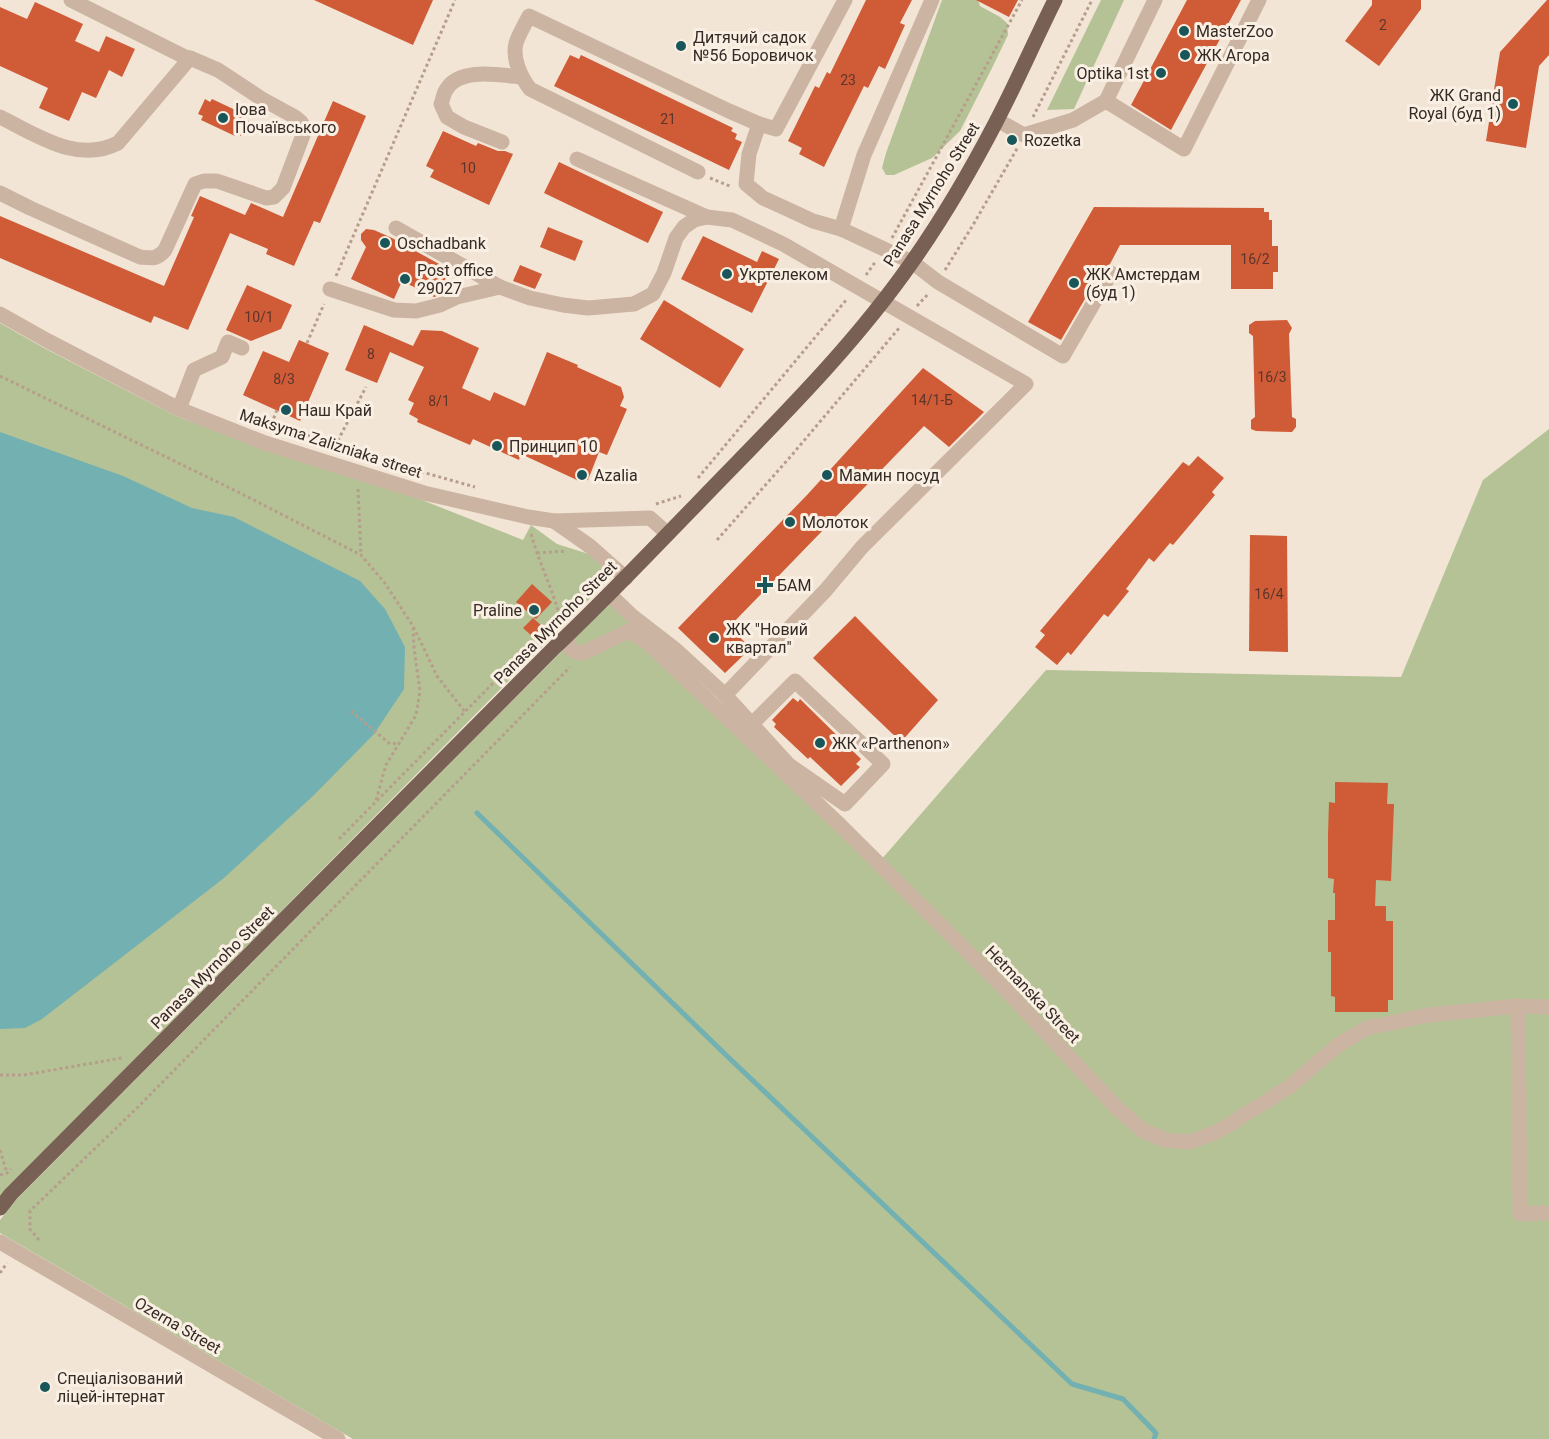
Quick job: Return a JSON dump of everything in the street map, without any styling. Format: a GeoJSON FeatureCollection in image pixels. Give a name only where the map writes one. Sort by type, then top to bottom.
{"type":"FeatureCollection","features":[{"type":"Feature","properties":{"kind":"main road","name":"Panasa Myrnoho Street"},"geometry":{"type":"LineString","coordinates":[[0,1208],[11,1194],[626,578],[831,362],[883,302],[912,262],[957,191],[997,120],[1055,0]]}},
{"type":"Feature","properties":{"kind":"street"},"geometry":{"type":"LineString","coordinates":[[0,194],[140,257],[151,258],[160,256],[165,250],[195,184],[217,181],[266,198],[274,197],[283,188],[303,135],[304,128],[295,117],[262,99],[218,70],[185,57],[71,0]]}},
{"type":"Feature","properties":{"kind":"street"},"geometry":{"type":"LineString","coordinates":[[698,172],[530,89],[521,76],[517,64],[516,44],[529,16],[719,106],[776,129],[845,0]]}},
{"type":"Feature","properties":{"kind":"street"},"geometry":{"type":"LineString","coordinates":[[841,229],[864,155],[932,0]]}},
{"type":"Feature","properties":{"kind":"street"},"geometry":{"type":"LineString","coordinates":[[997,120],[1024,135],[1073,120],[1106,101],[1155,0]]}},
{"type":"Feature","properties":{"kind":"street"},"geometry":{"type":"LineString","coordinates":[[1106,101],[1184,149],[1259,0]]}},
{"type":"Feature","properties":{"kind":"street"},"geometry":{"type":"LineString","coordinates":[[0,117],[61,147],[96,151],[107,148],[118,143],[190,58]]}},
{"type":"Feature","properties":{"kind":"street"},"geometry":{"type":"LineString","coordinates":[[502,142],[464,127],[447,117],[441,104],[446,90],[457,80],[480,73],[521,76]]}},
{"type":"Feature","properties":{"kind":"street"},"geometry":{"type":"LineString","coordinates":[[759,124],[749,154],[746,184],[763,198],[813,221],[841,229],[912,262],[938,282],[1063,356],[1111,273]]}},
{"type":"Feature","properties":{"kind":"street"},"geometry":{"type":"LineString","coordinates":[[577,159],[707,217]]}},
{"type":"Feature","properties":{"kind":"street"},"geometry":{"type":"LineString","coordinates":[[396,228],[500,287],[530,298],[588,308],[634,304],[653,294],[664,273],[676,238],[684,226],[694,220],[707,217],[724,218],[783,244],[1026,384],[862,548],[825,591],[724,695]]}},
{"type":"Feature","properties":{"kind":"street"},"geometry":{"type":"LineString","coordinates":[[330,290],[394,310],[416,311],[440,305],[457,297],[500,287]]}},
{"type":"Feature","properties":{"kind":"street","name":"Maksyma Zalizniaka street"},"geometry":{"type":"LineString","coordinates":[[0,314],[179,409],[265,442],[424,493],[532,518],[554,521],[650,519],[668,534]]}},
{"type":"Feature","properties":{"kind":"street"},"geometry":{"type":"LineString","coordinates":[[179,409],[194,370],[222,357],[228,342],[242,348]]}},
{"type":"Feature","properties":{"kind":"street"},"geometry":{"type":"LineString","coordinates":[[554,521],[591,547],[626,578]]}},
{"type":"Feature","properties":{"kind":"street"},"geometry":{"type":"LineString","coordinates":[[609,594],[632,616],[676,650],[724,695],[789,765],[845,804],[884,764],[795,681],[752,724]]}},
{"type":"Feature","properties":{"kind":"street","name":"Hetmanska Street"},"geometry":{"type":"LineString","coordinates":[[583,653],[629,631],[647,642],[858,842],[1004,988],[1117,1108],[1142,1130],[1165,1140],[1191,1142],[1219,1131],[1289,1087],[1338,1045],[1367,1028],[1429,1015],[1518,1005],[1549,1007]]}},
{"type":"Feature","properties":{"kind":"street"},"geometry":{"type":"LineString","coordinates":[[562,640],[575,651],[583,653]]}},
{"type":"Feature","properties":{"kind":"street"},"geometry":{"type":"LineString","coordinates":[[1518,1005],[1520,1214],[1549,1213]]}},
{"type":"Feature","properties":{"kind":"street","name":"Ozerna Street"},"geometry":{"type":"LineString","coordinates":[[0,1242],[338,1439]]}},
{"type":"Feature","properties":{"kind":"path"},"geometry":{"type":"LineString","coordinates":[[307,344],[455,0]]}},
{"type":"Feature","properties":{"kind":"path"},"geometry":{"type":"LineString","coordinates":[[691,486],[885,249],[1022,0]]}},
{"type":"Feature","properties":{"kind":"path"},"geometry":{"type":"LineString","coordinates":[[0,376],[361,555],[384,582],[413,626],[437,676],[465,712]]}},
{"type":"Feature","properties":{"kind":"path"},"geometry":{"type":"LineString","coordinates":[[335,446],[366,387]]}},
{"type":"Feature","properties":{"kind":"path"},"geometry":{"type":"LineString","coordinates":[[276,410],[273,420],[350,452]]}},
{"type":"Feature","properties":{"kind":"path"},"geometry":{"type":"LineString","coordinates":[[366,457],[476,487]]}},
{"type":"Feature","properties":{"kind":"path"},"geometry":{"type":"LineString","coordinates":[[650,505],[684,495]]}},
{"type":"Feature","properties":{"kind":"path"},"geometry":{"type":"LineString","coordinates":[[359,505],[361,555]]}},
{"type":"Feature","properties":{"kind":"path"},"geometry":{"type":"LineString","coordinates":[[532,518],[530,531],[560,617]]}},
{"type":"Feature","properties":{"kind":"path"},"geometry":{"type":"LineString","coordinates":[[537,553],[575,550]]}},
{"type":"Feature","properties":{"kind":"path"},"geometry":{"type":"LineString","coordinates":[[553,626],[595,584]]}},
{"type":"Feature","properties":{"kind":"path"},"geometry":{"type":"LineString","coordinates":[[375,802],[386,765],[416,715],[420,691],[413,626]]}},
{"type":"Feature","properties":{"kind":"path"},"geometry":{"type":"LineString","coordinates":[[39,1240],[30,1229],[30,1211],[137,1108],[583,653]]}},
{"type":"Feature","properties":{"kind":"path"},"geometry":{"type":"LineString","coordinates":[[334,845],[518,658],[525,654]]}},
{"type":"Feature","properties":{"kind":"path"},"geometry":{"type":"LineString","coordinates":[[351,711],[390,744],[400,743]]}},
{"type":"Feature","properties":{"kind":"path"},"geometry":{"type":"LineString","coordinates":[[0,1075],[24,1075],[127,1058],[120,1065]]}},
{"type":"Feature","properties":{"kind":"path"},"geometry":{"type":"LineString","coordinates":[[0,1150],[7,1173]]}},
{"type":"Feature","properties":{"kind":"path"},"geometry":{"type":"LineString","coordinates":[[0,1175],[7,1173],[16,1165]]}},
{"type":"Feature","properties":{"kind":"green space"},"geometry":{"type":"Polygon","coordinates":[[[942,0],[978,0],[980,6],[1007,23],[1008,35],[960,131],[932,158],[894,175],[886,175],[882,168],[886,153],[942,0]]]}},
{"type":"Feature","properties":{"kind":"green space"},"geometry":{"type":"Polygon","coordinates":[[[1101,0],[1124,0],[1074,109],[1047,110],[1101,0]]]}},
{"type":"Feature","properties":{"kind":"green space"},"geometry":{"type":"Polygon","coordinates":[[[0,323],[176,416],[263,449],[422,500],[523,540],[531,525],[557,544],[592,555],[611,577],[0,1196],[0,323]]]}},
{"type":"Feature","properties":{"kind":"green space"},"geometry":{"type":"Polygon","coordinates":[[[1549,429],[1549,1439],[353,1439],[0,1233],[0,1220],[17,1199],[610,604],[874,868],[1046,670],[1401,677],[1483,480],[1549,429]]]}},
{"type":"Feature","properties":{"kind":"water"},"geometry":{"type":"Polygon","coordinates":[[[0,432],[123,476],[192,508],[234,517],[360,581],[385,609],[405,647],[404,689],[374,734],[314,795],[224,878],[42,1019],[25,1028],[1,1029],[0,1029],[0,432]]]}},
{"type":"Feature","properties":{"kind":"building"},"geometry":{"type":"Polygon","coordinates":[[[314,0],[433,0],[413,45],[314,0]]]}},
{"type":"Feature","properties":{"kind":"building"},"geometry":{"type":"Polygon","coordinates":[[[866,0],[912,0],[900,23],[905,25],[885,69],[879,66],[868,88],[864,86],[824,167],[799,154],[802,148],[788,141],[815,86],[819,88],[827,72],[830,74],[866,0]]]}},
{"type":"Feature","properties":{"kind":"building"},"geometry":{"type":"Polygon","coordinates":[[[976,0],[1018,0],[1009,17],[976,0]]]}},
{"type":"Feature","properties":{"kind":"building","name":"ЖК Агора"},"geometry":{"type":"Polygon","coordinates":[[[1187,0],[1241,0],[1171,130],[1131,105],[1187,0]]]}},
{"type":"Feature","properties":{"kind":"building"},"geometry":{"type":"Polygon","coordinates":[[[1372,0],[1421,0],[1421,9],[1379,66],[1345,41],[1372,5],[1372,0]]]}},
{"type":"Feature","properties":{"kind":"building","name":"ЖК Grand Royal (буд 1)"},"geometry":{"type":"Polygon","coordinates":[[[1549,0],[1549,55],[1539,66],[1526,148],[1486,141],[1500,52],[1549,0]]]}},
{"type":"Feature","properties":{"kind":"building"},"geometry":{"type":"Polygon","coordinates":[[[35,2],[83,24],[75,41],[99,52],[106,36],[135,49],[122,77],[109,70],[96,98],[82,92],[69,121],[39,108],[48,88],[0,66],[0,7],[27,19],[35,2]]]}},
{"type":"Feature","properties":{"kind":"building"},"geometry":{"type":"Polygon","coordinates":[[[570,55],[579,59],[581,55],[733,128],[731,131],[737,134],[735,139],[742,142],[729,170],[554,86],[570,55]]]}},
{"type":"Feature","properties":{"kind":"building","name":"Іова Почаївського"},"geometry":{"type":"Polygon","coordinates":[[[205,99],[210,102],[212,99],[246,115],[244,119],[249,121],[241,136],[236,133],[235,136],[201,120],[203,116],[198,114],[205,99]]]}},
{"type":"Feature","properties":{"kind":"building"},"geometry":{"type":"Polygon","coordinates":[[[333,101],[366,116],[320,223],[314,221],[294,266],[266,254],[268,249],[230,233],[188,330],[154,316],[151,323],[0,258],[0,216],[164,286],[194,217],[191,216],[200,196],[245,215],[251,203],[283,217],[333,101]]]}},
{"type":"Feature","properties":{"kind":"building"},"geometry":{"type":"Polygon","coordinates":[[[443,131],[476,146],[478,143],[513,154],[489,205],[430,177],[434,170],[426,166],[443,131]]]}},
{"type":"Feature","properties":{"kind":"building"},"geometry":{"type":"Polygon","coordinates":[[[559,162],[663,212],[648,243],[544,193],[559,162]]]}},
{"type":"Feature","properties":{"kind":"building"},"geometry":{"type":"Polygon","coordinates":[[[1094,207],[1264,208],[1264,212],[1269,212],[1269,220],[1272,220],[1272,246],[1278,246],[1278,272],[1273,272],[1273,289],[1231,289],[1231,245],[1120,245],[1110,264],[1103,268],[1061,340],[1028,322],[1094,207]]]}},
{"type":"Feature","properties":{"kind":"building"},"geometry":{"type":"Polygon","coordinates":[[[548,227],[583,241],[575,261],[540,247],[548,227]]]}},
{"type":"Feature","properties":{"kind":"building"},"geometry":{"type":"Polygon","coordinates":[[[366,229],[392,238],[450,270],[437,296],[434,297],[402,281],[394,299],[351,279],[366,247],[361,240],[361,234],[366,229]]]}},
{"type":"Feature","properties":{"kind":"building"},"geometry":{"type":"Polygon","coordinates":[[[703,236],[757,262],[762,251],[779,259],[752,313],[681,279],[703,236]]]}},
{"type":"Feature","properties":{"kind":"building"},"geometry":{"type":"Polygon","coordinates":[[[520,265],[542,274],[535,289],[513,281],[520,265]]]}},
{"type":"Feature","properties":{"kind":"building"},"geometry":{"type":"Polygon","coordinates":[[[247,285],[292,305],[281,329],[251,341],[226,330],[247,285]]]}},
{"type":"Feature","properties":{"kind":"building"},"geometry":{"type":"Polygon","coordinates":[[[664,300],[744,349],[720,388],[640,339],[664,300]]]}},
{"type":"Feature","properties":{"kind":"building"},"geometry":{"type":"Polygon","coordinates":[[[1287,320],[1292,328],[1289,334],[1292,417],[1296,419],[1296,427],[1292,432],[1256,431],[1251,429],[1251,420],[1255,417],[1253,336],[1249,333],[1249,325],[1255,321],[1287,320]]]}},
{"type":"Feature","properties":{"kind":"building"},"geometry":{"type":"Polygon","coordinates":[[[364,325],[413,346],[421,330],[442,331],[479,348],[462,388],[490,401],[494,392],[525,406],[547,352],[621,387],[624,397],[620,406],[627,409],[607,455],[599,452],[588,480],[579,481],[521,454],[519,460],[473,439],[470,445],[417,422],[418,419],[409,414],[414,403],[408,400],[424,367],[390,352],[377,383],[345,370],[364,325]]]}},
{"type":"Feature","properties":{"kind":"building"},"geometry":{"type":"Polygon","coordinates":[[[299,340],[329,353],[300,421],[243,395],[263,351],[289,362],[299,340]]]}},
{"type":"Feature","properties":{"kind":"building"},"geometry":{"type":"Polygon","coordinates":[[[923,368],[984,412],[949,447],[924,426],[729,627],[751,648],[725,673],[678,628],[807,495],[923,368]]]}},
{"type":"Feature","properties":{"kind":"building"},"geometry":{"type":"Polygon","coordinates":[[[1198,456],[1224,478],[1212,492],[1215,495],[1173,545],[1170,543],[1154,562],[1149,558],[1126,589],[1129,591],[1108,617],[1104,614],[1071,655],[1068,652],[1057,665],[1035,647],[1045,635],[1040,631],[1183,462],[1189,466],[1198,456]]]}},
{"type":"Feature","properties":{"kind":"building"},"geometry":{"type":"Polygon","coordinates":[[[1250,535],[1287,536],[1288,652],[1249,651],[1250,535]]]}},
{"type":"Feature","properties":{"kind":"building","name":"Praline"},"geometry":{"type":"Polygon","coordinates":[[[532,584],[552,602],[536,619],[516,602],[532,584]]]}},
{"type":"Feature","properties":{"kind":"building"},"geometry":{"type":"Polygon","coordinates":[[[855,616],[938,700],[901,742],[813,658],[855,616]]]}},
{"type":"Feature","properties":{"kind":"building"},"geometry":{"type":"Polygon","coordinates":[[[533,618],[542,626],[533,637],[523,628],[533,618]]]}},
{"type":"Feature","properties":{"kind":"building","name":"ЖК «Parthenon»"},"geometry":{"type":"Polygon","coordinates":[[[793,698],[798,702],[800,699],[861,759],[856,764],[860,767],[841,786],[774,727],[776,724],[772,720],[793,698]]]}},
{"type":"Feature","properties":{"kind":"building"},"geometry":{"type":"Polygon","coordinates":[[[1335,782],[1388,783],[1387,804],[1394,804],[1391,881],[1376,880],[1375,906],[1386,906],[1386,921],[1393,921],[1393,1000],[1388,1000],[1388,1012],[1335,1012],[1335,997],[1331,996],[1328,920],[1335,920],[1335,893],[1333,893],[1334,879],[1328,878],[1328,835],[1329,802],[1335,803],[1335,782]]]}},
{"type":"Feature","properties":{"kind":"waterway"},"geometry":{"type":"LineString","coordinates":[[477,813],[727,1056],[1072,1384],[1123,1399],[1156,1433],[1154,1439]]}},
{"type":"Feature","properties":{"kind":"place","name":"MasterZoo"},"geometry":{"type":"Point","coordinates":[1184,31]}},
{"type":"Feature","properties":{"kind":"place","name":"Дитячий садок №56 Боровичок"},"geometry":{"type":"Point","coordinates":[681,46]}},
{"type":"Feature","properties":{"kind":"place","name":"ЖК Агора"},"geometry":{"type":"Point","coordinates":[1185,55]}},
{"type":"Feature","properties":{"kind":"place","name":"Оptika 1st"},"geometry":{"type":"Point","coordinates":[1161,73]}},
{"type":"Feature","properties":{"kind":"place","name":"ЖК Grand Royal (буд 1)"},"geometry":{"type":"Point","coordinates":[1513,104]}},
{"type":"Feature","properties":{"kind":"place","name":"Іова Почаївського"},"geometry":{"type":"Point","coordinates":[223,118]}},
{"type":"Feature","properties":{"kind":"place","name":"Rozetka"},"geometry":{"type":"Point","coordinates":[1012,140]}},
{"type":"Feature","properties":{"kind":"place","name":"Oschadbank"},"geometry":{"type":"Point","coordinates":[385,243]}},
{"type":"Feature","properties":{"kind":"place","name":"Укртелеком"},"geometry":{"type":"Point","coordinates":[727,274]}},
{"type":"Feature","properties":{"kind":"place","name":"Post office 29027"},"geometry":{"type":"Point","coordinates":[405,279]}},
{"type":"Feature","properties":{"kind":"place","name":"ЖК Амстердам (буд 1)"},"geometry":{"type":"Point","coordinates":[1074,283]}},
{"type":"Feature","properties":{"kind":"place","name":"Наш Край"},"geometry":{"type":"Point","coordinates":[286,410]}},
{"type":"Feature","properties":{"kind":"place","name":"Принцип 10"},"geometry":{"type":"Point","coordinates":[497,446]}},
{"type":"Feature","properties":{"kind":"place","name":"Azalia"},"geometry":{"type":"Point","coordinates":[582,475]}},
{"type":"Feature","properties":{"kind":"place","name":"Мамин посуд"},"geometry":{"type":"Point","coordinates":[827,475]}},
{"type":"Feature","properties":{"kind":"place","name":"Молоток"},"geometry":{"type":"Point","coordinates":[790,522]}},
{"type":"Feature","properties":{"kind":"place","name":"БАМ"},"geometry":{"type":"Point","coordinates":[765,585]}},
{"type":"Feature","properties":{"kind":"place","name":"Praline"},"geometry":{"type":"Point","coordinates":[534,610]}},
{"type":"Feature","properties":{"kind":"place","name":"ЖК \"Новий квартал\""},"geometry":{"type":"Point","coordinates":[714,638]}},
{"type":"Feature","properties":{"kind":"place","name":"ЖК «Parthenon»"},"geometry":{"type":"Point","coordinates":[820,743]}},
{"type":"Feature","properties":{"kind":"place","name":"Спеціалізований ліцей-інтернат"},"geometry":{"type":"Point","coordinates":[45,1387]}}]}
